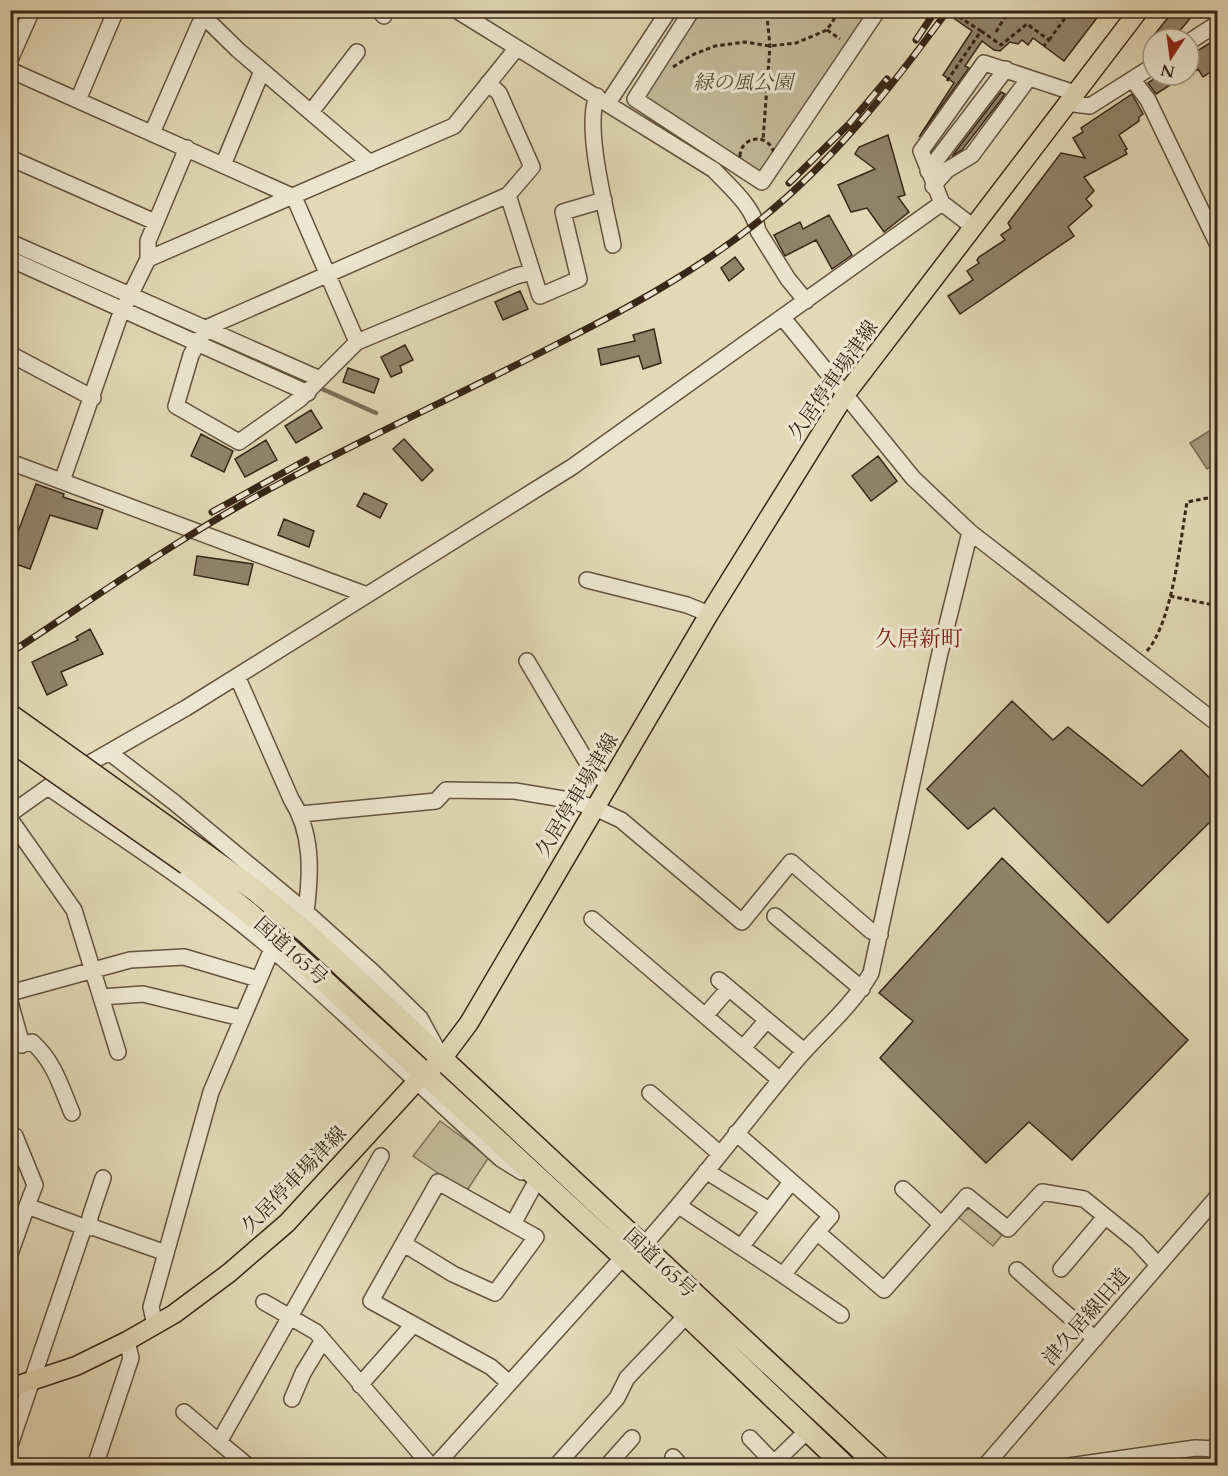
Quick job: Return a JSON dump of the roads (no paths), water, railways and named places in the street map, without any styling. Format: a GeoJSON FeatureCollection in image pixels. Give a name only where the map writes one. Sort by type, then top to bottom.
{"type":"FeatureCollection","features":[{"type":"Feature","properties":{"kind":"highway","name":"国道165号"},"geometry":{"type":"LineString","coordinates":[[10,715],[193,857],[421,1079],[544,1185],[633,1252],[879,1466]]}},
{"type":"Feature","properties":{"kind":"highway","name":"国道165号"},"geometry":{"type":"LineString","coordinates":[[10,740],[193,857],[256,891],[309,935],[442,1059],[633,1252],[687,1315],[846,1466]]}},
{"type":"Feature","properties":{"kind":"main road","name":"久居停車場津線"},"geometry":{"type":"LineString","coordinates":[[10,1388],[76,1366],[127,1341],[155,1325],[261,1247],[442,1059],[469,1023],[709,614],[845,395],[972,225],[1138,10]]}},
{"type":"Feature","properties":{"kind":"street"},"geometry":{"type":"LineString","coordinates":[[10,60],[32,10]]}},
{"type":"Feature","properties":{"kind":"street"},"geometry":{"type":"LineString","coordinates":[[78,100],[116,10]]}},
{"type":"Feature","properties":{"kind":"street"},"geometry":{"type":"LineString","coordinates":[[456,10],[714,170],[744,202],[757,223],[758,231],[788,279],[806,301]]}},
{"type":"Feature","properties":{"kind":"street"},"geometry":{"type":"LineString","coordinates":[[613,245],[604,200],[593,107],[602,100],[669,10]]}},
{"type":"Feature","properties":{"kind":"street"},"geometry":{"type":"LineString","coordinates":[[692,10],[635,99],[762,182],[878,10]]}},
{"type":"Feature","properties":{"kind":"street"},"geometry":{"type":"LineString","coordinates":[[152,133],[201,14],[262,71],[370,163]]}},
{"type":"Feature","properties":{"kind":"street"},"geometry":{"type":"LineString","coordinates":[[1201,34],[1218,23]]}},
{"type":"Feature","properties":{"kind":"street"},"geometry":{"type":"LineString","coordinates":[[148,260],[454,126],[516,49]]}},
{"type":"Feature","properties":{"kind":"street"},"geometry":{"type":"LineString","coordinates":[[311,112],[357,52]]}},
{"type":"Feature","properties":{"kind":"street"},"geometry":{"type":"LineString","coordinates":[[972,225],[942,203],[933,186],[921,151],[984,63],[1029,78],[1090,106],[1141,74]]}},
{"type":"Feature","properties":{"kind":"street"},"geometry":{"type":"LineString","coordinates":[[10,70],[294,197],[357,342]]}},
{"type":"Feature","properties":{"kind":"street"},"geometry":{"type":"LineString","coordinates":[[223,165],[262,71]]}},
{"type":"Feature","properties":{"kind":"street"},"geometry":{"type":"LineString","coordinates":[[933,186],[948,170],[972,155],[1029,78]]}},
{"type":"Feature","properties":{"kind":"street"},"geometry":{"type":"LineString","coordinates":[[1133,80],[1148,100],[1218,245]]}},
{"type":"Feature","properties":{"kind":"street"},"geometry":{"type":"LineString","coordinates":[[488,83],[499,93],[532,167],[508,195],[327,273],[201,336],[176,406],[239,442],[314,386],[357,342],[516,276],[532,272]]}},
{"type":"Feature","properties":{"kind":"street"},"geometry":{"type":"LineString","coordinates":[[62,481],[126,302],[148,260],[148,241],[155,222],[187,148]]}},
{"type":"Feature","properties":{"kind":"street"},"geometry":{"type":"LineString","coordinates":[[10,158],[155,222]]}},
{"type":"Feature","properties":{"kind":"street"},"geometry":{"type":"LineString","coordinates":[[508,195],[540,296],[579,279],[563,212],[604,200]]}},
{"type":"Feature","properties":{"kind":"street"},"geometry":{"type":"LineString","coordinates":[[10,814],[48,788],[237,676],[572,467],[942,203]]}},
{"type":"Feature","properties":{"kind":"street"},"geometry":{"type":"LineString","coordinates":[[10,242],[126,302],[314,386]]}},
{"type":"Feature","properties":{"kind":"street"},"geometry":{"type":"LineString","coordinates":[[10,259],[126,302]]}},
{"type":"Feature","properties":{"kind":"street"},"geometry":{"type":"LineString","coordinates":[[783,318],[913,478],[970,532],[1218,724]]}},
{"type":"Feature","properties":{"kind":"street"},"geometry":{"type":"LineString","coordinates":[[10,354],[93,398]]}},
{"type":"Feature","properties":{"kind":"street"},"geometry":{"type":"LineString","coordinates":[[10,462],[367,596]]}},
{"type":"Feature","properties":{"kind":"street"},"geometry":{"type":"LineString","coordinates":[[264,1302],[316,1332],[433,1466],[509,1383],[679,1206],[804,1050],[862,988],[871,973],[936,668],[970,532]]}},
{"type":"Feature","properties":{"kind":"street"},"geometry":{"type":"LineString","coordinates":[[587,580],[687,605],[709,614]]}},
{"type":"Feature","properties":{"kind":"street"},"geometry":{"type":"LineString","coordinates":[[527,661],[591,769],[609,785]]}},
{"type":"Feature","properties":{"kind":"street"},"geometry":{"type":"LineString","coordinates":[[237,676],[291,799],[301,814],[310,863],[306,912]]}},
{"type":"Feature","properties":{"kind":"street","name":"国道165号"},"geometry":{"type":"LineString","coordinates":[[110,753],[175,803],[306,912],[420,1018],[442,1059]]}},
{"type":"Feature","properties":{"kind":"street","name":"国道165号"},"geometry":{"type":"LineString","coordinates":[[48,788],[131,846],[164,864],[272,949],[421,1079]]}},
{"type":"Feature","properties":{"kind":"street"},"geometry":{"type":"LineString","coordinates":[[301,814],[436,801],[446,790],[516,791],[595,808],[621,820],[742,922],[791,862],[872,931],[880,935]]}},
{"type":"Feature","properties":{"kind":"street"},"geometry":{"type":"LineString","coordinates":[[10,819],[74,910],[117,1052]]}},
{"type":"Feature","properties":{"kind":"street"},"geometry":{"type":"LineString","coordinates":[[775,916],[862,988]]}},
{"type":"Feature","properties":{"kind":"street"},"geometry":{"type":"LineString","coordinates":[[592,919],[780,1080]]}},
{"type":"Feature","properties":{"kind":"street"},"geometry":{"type":"LineString","coordinates":[[155,1325],[151,1307],[211,1092],[272,949]]}},
{"type":"Feature","properties":{"kind":"street"},"geometry":{"type":"LineString","coordinates":[[10,993],[130,960],[184,957],[258,979]]}},
{"type":"Feature","properties":{"kind":"street"},"geometry":{"type":"LineString","coordinates":[[705,1016],[724,984],[804,1050]]}},
{"type":"Feature","properties":{"kind":"street"},"geometry":{"type":"LineString","coordinates":[[101,997],[143,994],[241,1018]]}},
{"type":"Feature","properties":{"kind":"street"},"geometry":{"type":"LineString","coordinates":[[10,1002],[16,1046],[32,1042],[47,1057],[72,1113]]}},
{"type":"Feature","properties":{"kind":"street"},"geometry":{"type":"LineString","coordinates":[[742,1048],[767,1020]]}},
{"type":"Feature","properties":{"kind":"street"},"geometry":{"type":"LineString","coordinates":[[650,1093],[719,1154]]}},
{"type":"Feature","properties":{"kind":"street"},"geometry":{"type":"LineString","coordinates":[[736,1133],[831,1216],[783,1275]]}},
{"type":"Feature","properties":{"kind":"street"},"geometry":{"type":"LineString","coordinates":[[10,1254],[35,1185],[15,1136]]}},
{"type":"Feature","properties":{"kind":"street"},"geometry":{"type":"LineString","coordinates":[[219,1442],[381,1156]]}},
{"type":"Feature","properties":{"kind":"street"},"geometry":{"type":"LineString","coordinates":[[706,1171],[770,1210]]}},
{"type":"Feature","properties":{"kind":"street"},"geometry":{"type":"LineString","coordinates":[[10,1445],[103,1178]]}},
{"type":"Feature","properties":{"kind":"street"},"geometry":{"type":"LineString","coordinates":[[404,1244],[453,1274],[495,1293],[536,1237],[438,1182],[371,1301],[412,1326],[491,1367],[509,1383]]}},
{"type":"Feature","properties":{"kind":"street"},"geometry":{"type":"LineString","coordinates":[[741,1247],[791,1182]]}},
{"type":"Feature","properties":{"kind":"street"},"geometry":{"type":"LineString","coordinates":[[513,1224],[544,1185]]}},
{"type":"Feature","properties":{"kind":"street"},"geometry":{"type":"LineString","coordinates":[[903,1189],[942,1225]]}},
{"type":"Feature","properties":{"kind":"street"},"geometry":{"type":"LineString","coordinates":[[817,1232],[884,1290],[968,1196],[1008,1229],[1042,1192],[1084,1199],[1137,1242],[1158,1265]]}},
{"type":"Feature","properties":{"kind":"street","name":"津久居線旧道"},"geometry":{"type":"LineString","coordinates":[[985,1466],[1217,1198]]}},
{"type":"Feature","properties":{"kind":"street"},"geometry":{"type":"LineString","coordinates":[[27,1206],[166,1252]]}},
{"type":"Feature","properties":{"kind":"street"},"geometry":{"type":"LineString","coordinates":[[679,1206],[841,1315]]}},
{"type":"Feature","properties":{"kind":"street"},"geometry":{"type":"LineString","coordinates":[[1061,1269],[1105,1216]]}},
{"type":"Feature","properties":{"kind":"street"},"geometry":{"type":"LineString","coordinates":[[1017,1270],[1095,1339]]}},
{"type":"Feature","properties":{"kind":"street"},"geometry":{"type":"LineString","coordinates":[[565,1462],[617,1398],[627,1378],[687,1315]]}},
{"type":"Feature","properties":{"kind":"street"},"geometry":{"type":"LineString","coordinates":[[360,1385],[412,1326]]}},
{"type":"Feature","properties":{"kind":"street"},"geometry":{"type":"LineString","coordinates":[[292,1399],[303,1373],[323,1340]]}},
{"type":"Feature","properties":{"kind":"street"},"geometry":{"type":"LineString","coordinates":[[95,1466],[131,1358],[127,1341]]}},
{"type":"Feature","properties":{"kind":"street"},"geometry":{"type":"LineString","coordinates":[[184,1412],[248,1466]]}},
{"type":"Feature","properties":{"kind":"street"},"geometry":{"type":"LineString","coordinates":[[750,1438],[773,1464],[808,1430]]}},
{"type":"Feature","properties":{"kind":"street"},"geometry":{"type":"LineString","coordinates":[[607,1466],[632,1438]]}},
{"type":"Feature","properties":{"kind":"street"},"geometry":{"type":"LineString","coordinates":[[1069,1466],[1195,1448],[1218,1449],[1214,1466]]}},
{"type":"Feature","properties":{"kind":"waterway"},"geometry":{"type":"LineString","coordinates":[[10,251],[122,300]]}},
{"type":"Feature","properties":{"kind":"waterway"},"geometry":{"type":"LineString","coordinates":[[152,313],[376,413]]}},
{"type":"Feature","properties":{"kind":"railway"},"geometry":{"type":"LineString","coordinates":[[916,40],[936,10]]}},
{"type":"Feature","properties":{"kind":"railway"},"geometry":{"type":"LineString","coordinates":[[10,653],[143,565],[244,503],[350,447],[588,328],[638,301],[710,257],[755,224],[810,176],[882,96],[948,10]]}},
{"type":"Feature","properties":{"kind":"railway"},"geometry":{"type":"LineString","coordinates":[[789,183],[849,124],[887,79]]}},
{"type":"Feature","properties":{"kind":"railway"},"geometry":{"type":"LineString","coordinates":[[212,512],[306,460]]}},
{"type":"Feature","properties":{"kind":"district","name":"久居新町"},"geometry":{"type":"Point","coordinates":[919,639]}},
{"type":"Feature","properties":{"kind":"park label","name":"緑の風公園"},"geometry":{"type":"Point","coordinates":[743,82]}}]}
